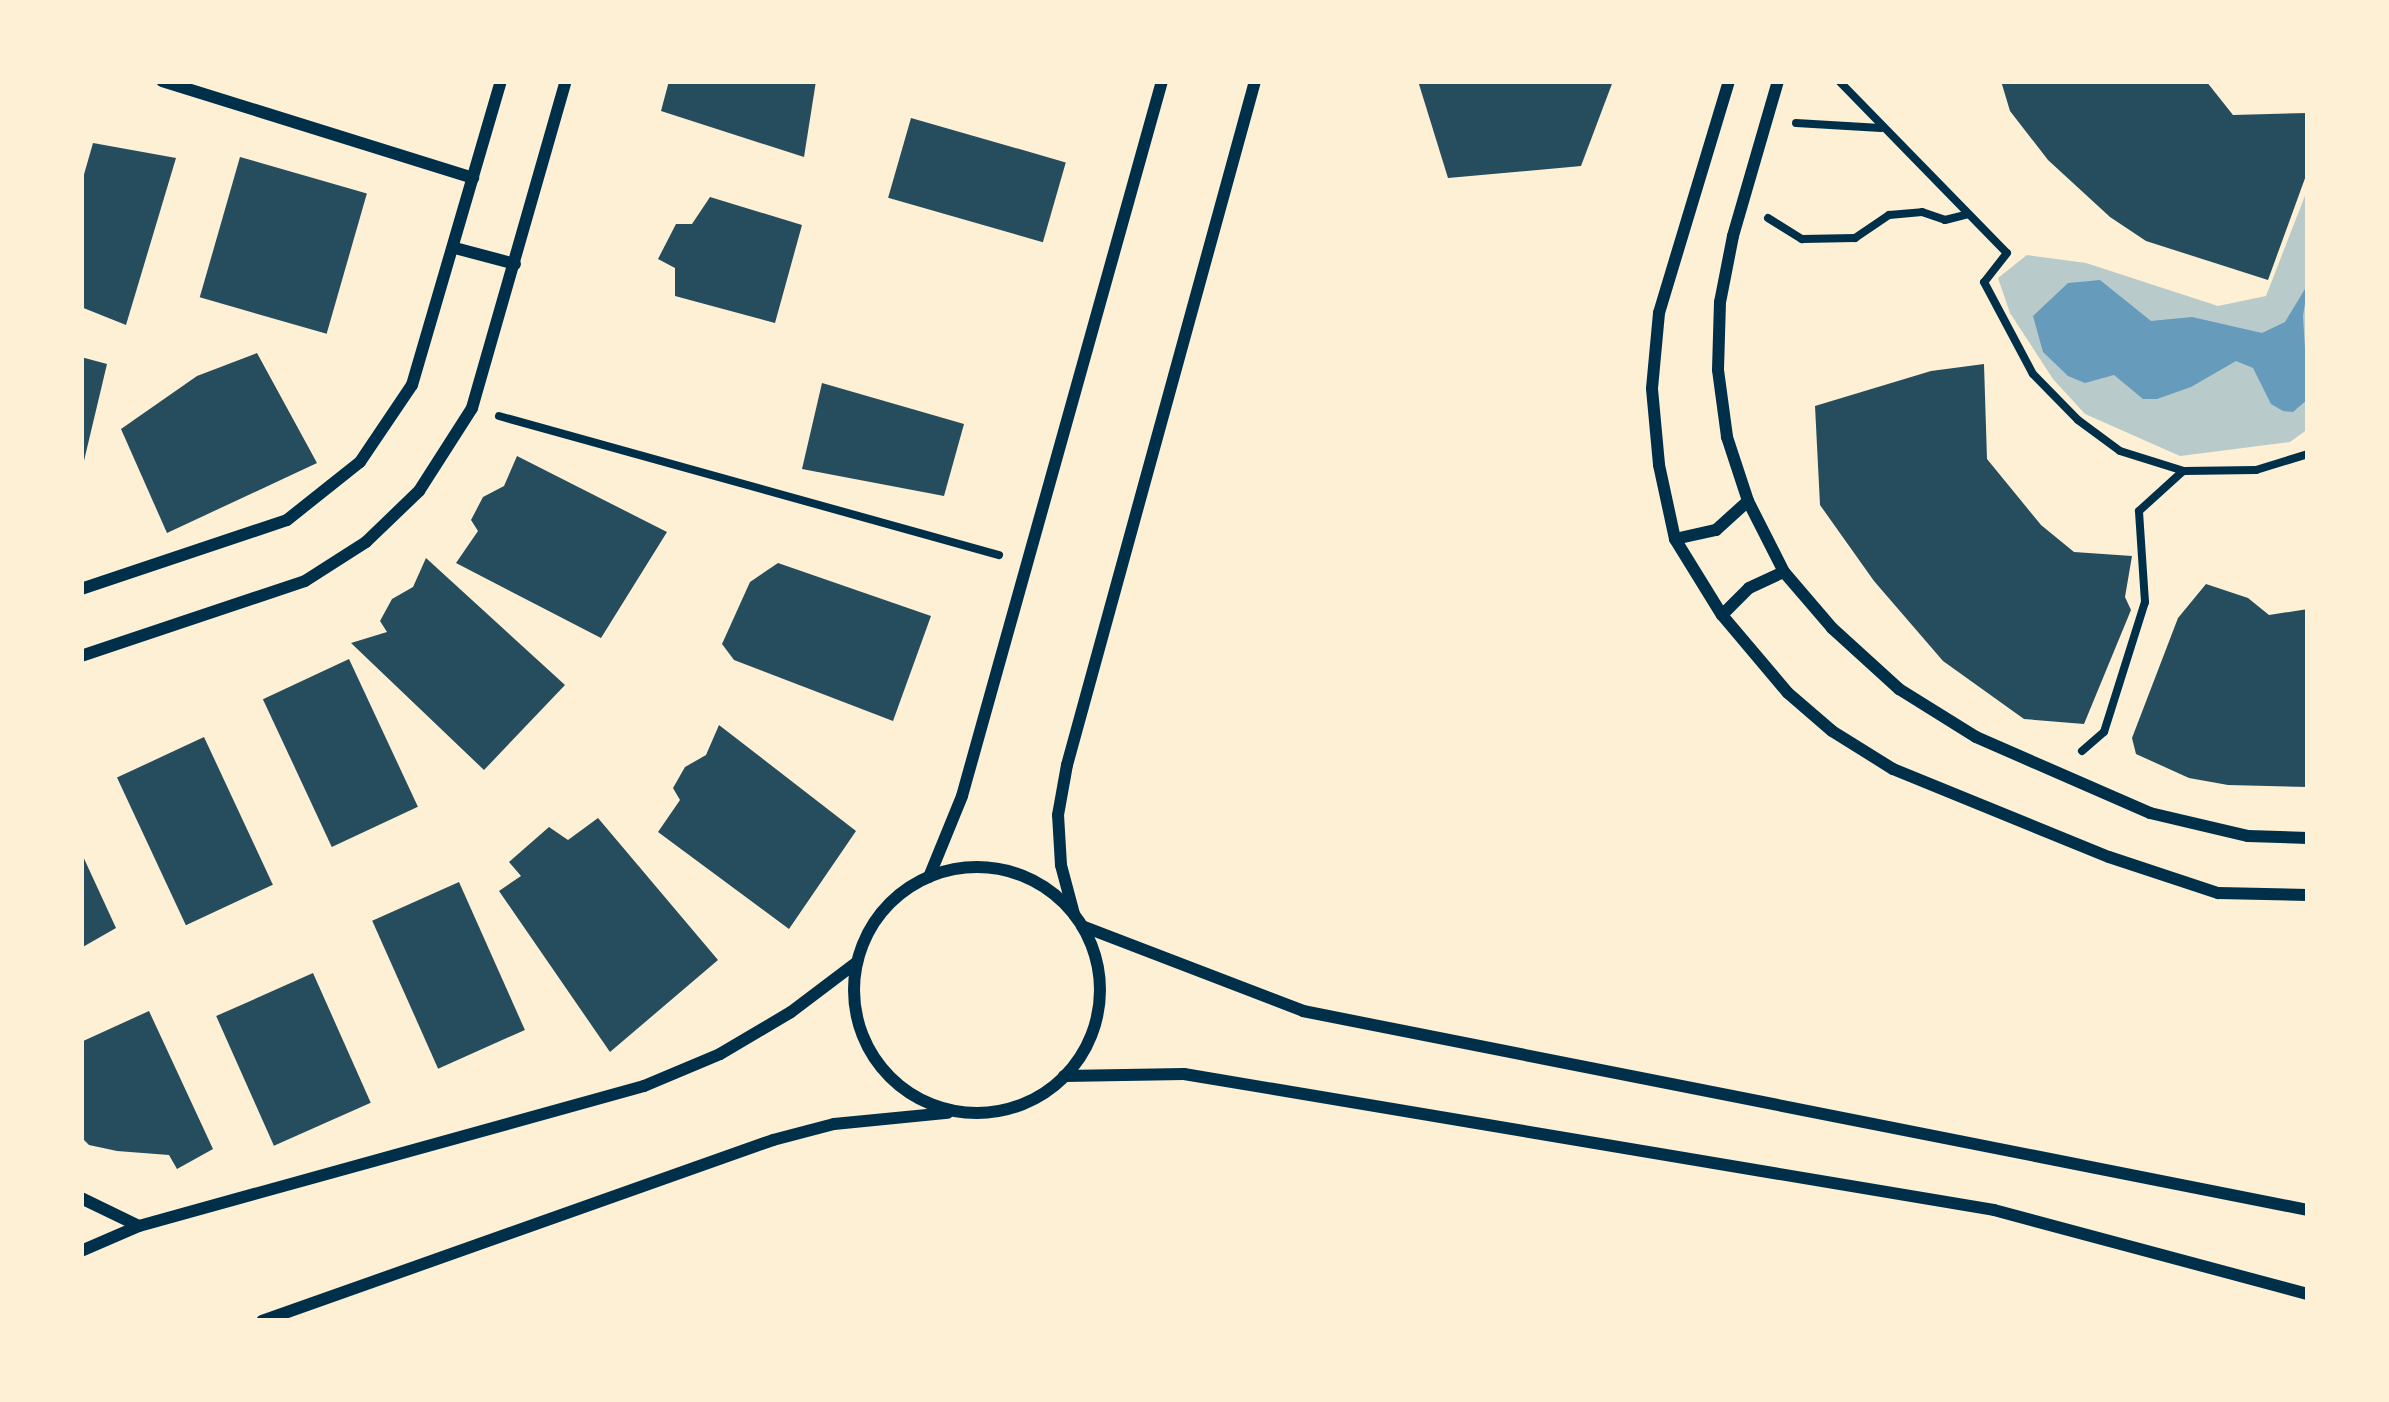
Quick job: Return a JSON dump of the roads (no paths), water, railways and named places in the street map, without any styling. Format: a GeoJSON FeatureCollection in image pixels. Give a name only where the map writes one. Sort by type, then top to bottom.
{"type":"FeatureCollection","features":[{"type":"Feature","properties":{"kind":"street"},"geometry":{"type":"LineString","coordinates":[[162,81],[473,178]]}},
{"type":"Feature","properties":{"kind":"street"},"geometry":{"type":"LineString","coordinates":[[81,589],[287,520],[360,462],[412,385],[501,81]]}},
{"type":"Feature","properties":{"kind":"street"},"geometry":{"type":"LineString","coordinates":[[81,656],[305,581],[367,542],[419,491],[472,408],[566,81]]}},
{"type":"Feature","properties":{"kind":"street"},"geometry":{"type":"LineString","coordinates":[[929,877],[962,796],[1162,81]]}},
{"type":"Feature","properties":{"kind":"street"},"geometry":{"type":"LineString","coordinates":[[262,1321],[773,1140],[834,1124],[1016,1107],[1064,1076],[1093,1031],[1099,1004],[1096,964],[1061,865],[1058,815],[1067,766],[1255,81]]}},
{"type":"Feature","properties":{"kind":"street"},"geometry":{"type":"LineString","coordinates":[[1730,81],[1659,313],[1652,389],[1659,465],[1675,539],[1722,615],[1788,693],[1832,731],[1893,769],[2109,857],[2218,893],[2308,895]]}},
{"type":"Feature","properties":{"kind":"street"},"geometry":{"type":"LineString","coordinates":[[1778,81],[1720,302],[1718,370],[1727,437],[1748,501],[1784,572],[1832,628],[1899,689],[1976,737],[2150,813],[2248,836],[2308,838]]}},
{"type":"Feature","properties":{"kind":"street"},"geometry":{"type":"LineString","coordinates":[[455,248],[515,264]]}},
{"type":"Feature","properties":{"kind":"street"},"geometry":{"type":"LineString","coordinates":[[1675,539],[1716,530],[1748,501]]}},
{"type":"Feature","properties":{"kind":"street"},"geometry":{"type":"LineString","coordinates":[[1722,615],[1749,588],[1784,572]]}},
{"type":"Feature","properties":{"kind":"street"},"geometry":{"type":"LineString","coordinates":[[81,1251],[139,1226],[644,1086],[720,1054],[791,1012],[857,962],[883,911],[929,877],[967,868],[1007,871],[1033,881],[1078,920],[1304,1011],[2308,1210]]}},
{"type":"Feature","properties":{"kind":"street"},"geometry":{"type":"LineString","coordinates":[[857,962],[857,1020],[884,1072],[905,1091],[959,1112]]}},
{"type":"Feature","properties":{"kind":"street"},"geometry":{"type":"LineString","coordinates":[[1064,1076],[1184,1074],[1994,1210],[2308,1294]]}},
{"type":"Feature","properties":{"kind":"street"},"geometry":{"type":"LineString","coordinates":[[81,1198],[139,1226]]}},
{"type":"Feature","properties":{"kind":"water"},"geometry":{"type":"Polygon","coordinates":[[[2100,280],[2151,321],[2192,317],[2262,333],[2285,322],[2308,284],[2303,316],[2308,399],[2293,412],[2283,411],[2271,404],[2253,368],[2236,361],[2191,387],[2157,399],[2143,399],[2114,375],[2085,383],[2068,376],[2043,352],[2033,316],[2068,283],[2100,280]]]}}]}
